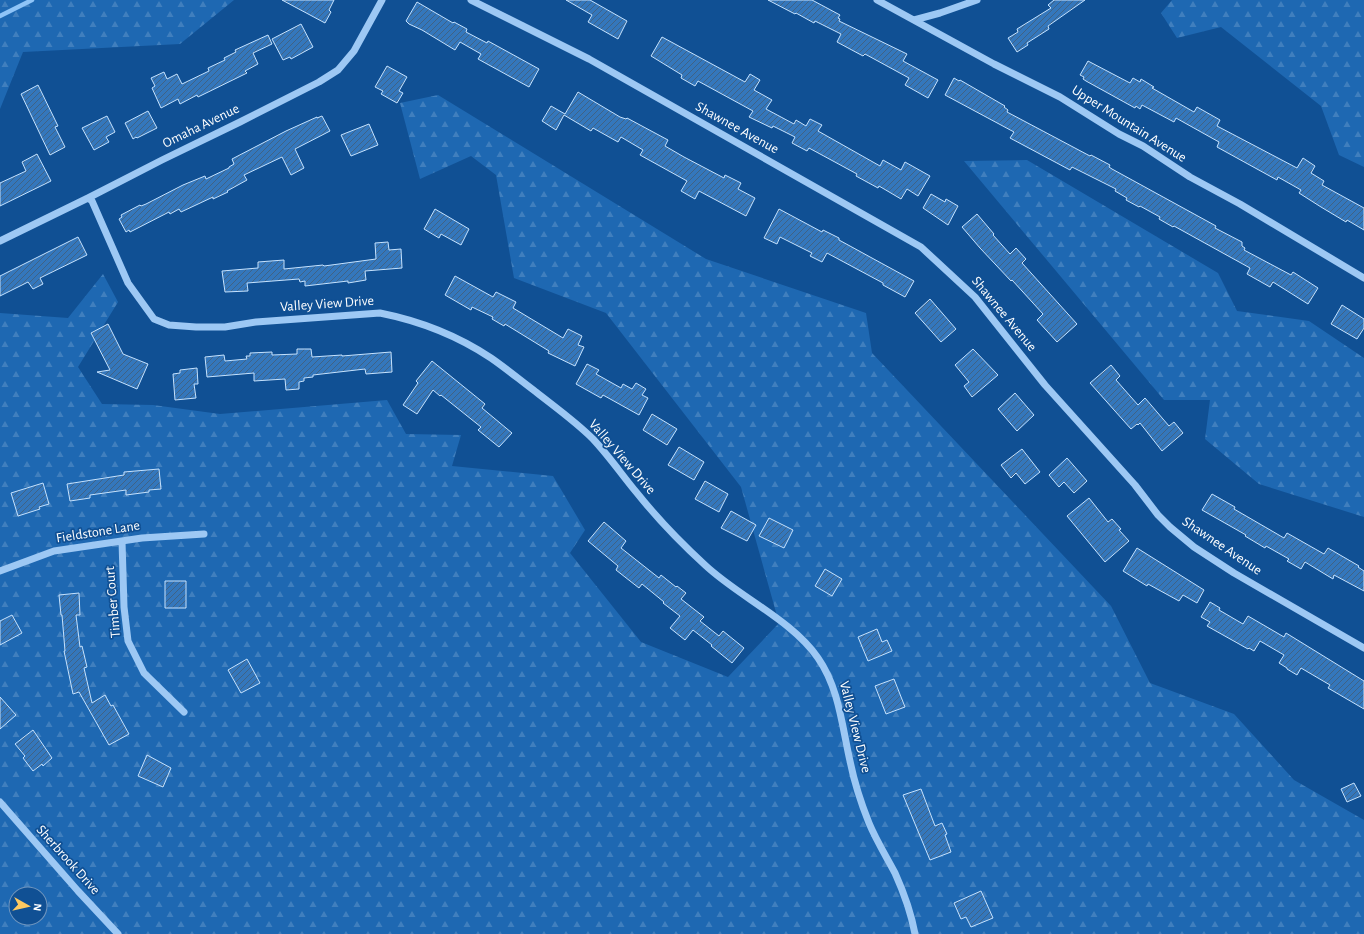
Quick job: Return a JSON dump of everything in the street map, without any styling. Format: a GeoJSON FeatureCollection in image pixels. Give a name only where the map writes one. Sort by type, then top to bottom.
{"type":"FeatureCollection","features":[{"type":"Feature","properties":{"kind":"street","name":"Omaha Avenue"},"geometry":{"type":"LineString","coordinates":[[0,241],[319,82],[338,70],[354,51],[382,0]]}},
{"type":"Feature","properties":{"kind":"street","name":"Shawnee Avenue"},"geometry":{"type":"LineString","coordinates":[[471,0],[589,59],[921,247],[975,297],[1045,385],[1135,485],[1158,515],[1170,527],[1194,547],[1234,573],[1364,648]]}},
{"type":"Feature","properties":{"kind":"street","name":"Upper Mountain Avenue"},"geometry":{"type":"LineString","coordinates":[[877,0],[994,64],[1060,97],[1119,134],[1143,146],[1190,177],[1246,208],[1364,278]]}},
{"type":"Feature","properties":{"kind":"street"},"geometry":{"type":"LineString","coordinates":[[914,20],[977,0]]}},
{"type":"Feature","properties":{"kind":"street","name":"Valley View Drive"},"geometry":{"type":"LineString","coordinates":[[88,198],[92,201],[128,283],[154,319],[169,325],[225,327],[256,322],[380,313],[398,316],[445,332],[469,344],[492,359],[567,416],[591,438],[614,463],[636,492],[659,518],[705,566],[731,587],[800,637],[818,657],[829,676],[837,700],[850,764],[869,823],[895,874],[906,900],[912,916],[915,934]]}},
{"type":"Feature","properties":{"kind":"street","name":"Fieldstone Lane"},"geometry":{"type":"LineString","coordinates":[[0,571],[54,552],[142,538],[204,534]]}},
{"type":"Feature","properties":{"kind":"street","name":"Timber Court"},"geometry":{"type":"LineString","coordinates":[[122,541],[124,607],[128,640],[144,674],[184,712]]}},
{"type":"Feature","properties":{"kind":"street","name":"Sherbrook Drive"},"geometry":{"type":"LineString","coordinates":[[0,802],[118,934]]}},
{"type":"Feature","properties":{"kind":"green space"},"geometry":{"type":"Polygon","coordinates":[[[0,0],[234,0],[180,44],[23,52],[0,109],[0,0]]]}},
{"type":"Feature","properties":{"kind":"green space"},"geometry":{"type":"Polygon","coordinates":[[[1172,0],[1364,0],[1364,167],[1339,155],[1321,106],[1221,27],[1177,38],[1161,13],[1172,0]]]}},
{"type":"Feature","properties":{"kind":"green space"},"geometry":{"type":"Polygon","coordinates":[[[438,95],[706,259],[866,313],[872,353],[1111,606],[1150,683],[1234,714],[1294,780],[1364,820],[1364,934],[0,934],[0,313],[68,318],[103,274],[118,302],[78,367],[102,404],[153,405],[220,414],[387,400],[406,434],[461,435],[452,466],[553,476],[585,530],[570,553],[641,642],[728,677],[779,623],[741,487],[606,313],[514,278],[496,175],[471,156],[420,179],[400,103],[438,95]]]}},
{"type":"Feature","properties":{"kind":"green space"},"geometry":{"type":"Polygon","coordinates":[[[1027,160],[1218,273],[1237,311],[1309,321],[1364,358],[1364,517],[1259,484],[1205,439],[1210,400],[1164,400],[964,161],[1027,160]]]}},
{"type":"Feature","properties":{"kind":"building"},"geometry":{"type":"Polygon","coordinates":[[[282,0],[334,0],[329,10],[331,12],[325,23],[282,0]]]}},
{"type":"Feature","properties":{"kind":"building"},"geometry":{"type":"Polygon","coordinates":[[[566,0],[590,0],[627,21],[618,39],[588,22],[592,15],[566,0]]]}},
{"type":"Feature","properties":{"kind":"building"},"geometry":{"type":"Polygon","coordinates":[[[768,0],[812,0],[840,15],[838,18],[840,19],[839,21],[907,54],[903,61],[938,80],[928,98],[905,85],[909,78],[865,54],[863,56],[837,42],[841,34],[815,21],[814,23],[768,0]]]}},
{"type":"Feature","properties":{"kind":"building"},"geometry":{"type":"Polygon","coordinates":[[[1054,0],[1085,0],[1048,26],[1049,29],[1027,43],[1028,45],[1017,52],[1008,38],[1018,32],[1017,29],[1051,8],[1048,5],[1054,0]]]}},
{"type":"Feature","properties":{"kind":"building"},"geometry":{"type":"Polygon","coordinates":[[[417,2],[453,23],[454,22],[467,29],[466,32],[487,43],[488,41],[539,69],[529,87],[478,59],[481,54],[460,42],[455,50],[409,24],[406,21],[417,2]]]}},
{"type":"Feature","properties":{"kind":"building"},"geometry":{"type":"Polygon","coordinates":[[[301,24],[313,47],[291,59],[290,57],[283,60],[272,39],[301,24]]]}},
{"type":"Feature","properties":{"kind":"building"},"geometry":{"type":"Polygon","coordinates":[[[268,35],[272,44],[253,53],[258,64],[245,71],[247,73],[198,97],[197,95],[180,104],[178,99],[161,108],[152,88],[155,86],[151,78],[164,72],[167,79],[177,74],[182,84],[209,71],[208,68],[225,60],[224,58],[236,52],[235,50],[268,35]]]}},
{"type":"Feature","properties":{"kind":"building"},"geometry":{"type":"Polygon","coordinates":[[[662,37],[745,82],[750,74],[760,80],[754,90],[772,100],[766,109],[794,124],[796,120],[806,126],[810,119],[822,125],[818,131],[880,166],[883,160],[901,170],[905,162],[930,176],[918,196],[907,189],[901,199],[879,186],[878,188],[856,176],[857,174],[809,148],[807,151],[792,143],[795,137],[773,126],[772,128],[749,117],[753,111],[698,81],[695,86],[681,78],[682,75],[651,56],[662,37]]]}},
{"type":"Feature","properties":{"kind":"building"},"geometry":{"type":"Polygon","coordinates":[[[1088,61],[1130,83],[1133,78],[1140,82],[1141,79],[1154,87],[1152,88],[1194,112],[1197,107],[1220,120],[1217,126],[1297,168],[1303,158],[1315,166],[1311,173],[1324,181],[1322,185],[1364,208],[1364,230],[1347,220],[1346,222],[1321,207],[1299,193],[1301,190],[1278,177],[1277,180],[1217,147],[1219,142],[1176,118],[1174,122],[1142,105],[1140,109],[1136,106],[1135,108],[1086,81],[1083,79],[1084,77],[1080,75],[1088,61]]]}},
{"type":"Feature","properties":{"kind":"building"},"geometry":{"type":"Polygon","coordinates":[[[387,66],[407,77],[399,91],[403,93],[397,103],[381,94],[383,91],[375,87],[387,66]]]}},
{"type":"Feature","properties":{"kind":"building"},"geometry":{"type":"Polygon","coordinates":[[[954,78],[1005,106],[1004,107],[1008,110],[1007,112],[1110,165],[1109,167],[1112,169],[1216,226],[1215,228],[1242,242],[1242,246],[1245,248],[1244,250],[1291,275],[1293,272],[1318,288],[1308,304],[1273,282],[1270,287],[1247,274],[1250,268],[1174,226],[1173,227],[1159,219],[1160,217],[1140,206],[1139,207],[1126,200],[1127,198],[1115,191],[1116,189],[1072,167],[1070,170],[1010,138],[1014,132],[945,95],[954,78]]]}},
{"type":"Feature","properties":{"kind":"building"},"geometry":{"type":"Polygon","coordinates":[[[38,85],[58,126],[55,127],[65,147],[50,155],[21,94],[38,85]]]}},
{"type":"Feature","properties":{"kind":"building"},"geometry":{"type":"Polygon","coordinates":[[[578,92],[620,117],[627,118],[668,140],[665,146],[684,157],[724,178],[725,175],[741,183],[738,189],[755,198],[746,216],[699,191],[695,199],[681,191],[687,181],[640,155],[643,150],[621,137],[618,142],[593,128],[591,131],[564,115],[556,130],[542,121],[551,106],[565,114],[578,92]]]}},
{"type":"Feature","properties":{"kind":"building"},"geometry":{"type":"Polygon","coordinates":[[[148,111],[157,128],[133,139],[125,123],[148,111]]]}},
{"type":"Feature","properties":{"kind":"building"},"geometry":{"type":"Polygon","coordinates":[[[107,116],[115,132],[106,137],[109,142],[94,150],[82,128],[107,116]]]}},
{"type":"Feature","properties":{"kind":"building"},"geometry":{"type":"Polygon","coordinates":[[[322,116],[330,131],[295,149],[304,168],[291,175],[282,157],[244,175],[247,180],[227,191],[228,192],[213,199],[213,197],[181,212],[179,209],[170,214],[169,212],[130,232],[129,230],[126,232],[119,219],[122,217],[121,215],[183,185],[205,176],[206,179],[229,168],[234,164],[232,159],[286,131],[322,116]]]}},
{"type":"Feature","properties":{"kind":"building"},"geometry":{"type":"Polygon","coordinates":[[[369,124],[378,145],[351,156],[341,135],[369,124]]]}},
{"type":"Feature","properties":{"kind":"building"},"geometry":{"type":"Polygon","coordinates":[[[37,154],[51,181],[0,206],[0,183],[26,171],[22,162],[37,154]]]}},
{"type":"Feature","properties":{"kind":"building"},"geometry":{"type":"Polygon","coordinates":[[[931,194],[945,202],[946,199],[958,206],[948,225],[923,208],[931,194]]]}},
{"type":"Feature","properties":{"kind":"building"},"geometry":{"type":"Polygon","coordinates":[[[435,209],[469,229],[461,245],[441,234],[439,238],[424,229],[435,209]]]}},
{"type":"Feature","properties":{"kind":"building"},"geometry":{"type":"Polygon","coordinates":[[[779,209],[822,232],[823,230],[839,238],[839,240],[914,281],[905,297],[883,285],[883,283],[827,253],[822,262],[810,256],[812,253],[780,237],[777,244],[764,238],[779,209]]]}},
{"type":"Feature","properties":{"kind":"building"},"geometry":{"type":"Polygon","coordinates":[[[977,214],[1010,254],[1016,248],[1026,259],[1022,263],[1077,324],[1057,342],[1037,320],[1043,314],[962,227],[977,214]]]}},
{"type":"Feature","properties":{"kind":"building"},"geometry":{"type":"Polygon","coordinates":[[[78,237],[87,255],[40,278],[43,284],[33,289],[28,282],[0,296],[0,276],[78,237]]]}},
{"type":"Feature","properties":{"kind":"building"},"geometry":{"type":"Polygon","coordinates":[[[388,242],[389,250],[401,249],[402,268],[365,271],[366,280],[348,283],[348,281],[305,286],[305,281],[300,282],[299,279],[247,283],[248,291],[225,292],[222,271],[258,268],[258,262],[284,260],[284,269],[324,266],[376,259],[375,243],[388,242]]]}},
{"type":"Feature","properties":{"kind":"building"},"geometry":{"type":"Polygon","coordinates":[[[455,276],[493,297],[496,292],[516,302],[513,308],[563,338],[568,329],[582,336],[578,345],[584,347],[575,366],[548,353],[549,351],[505,324],[504,326],[492,319],[493,317],[472,307],[471,310],[445,295],[455,276]]]}},
{"type":"Feature","properties":{"kind":"building"},"geometry":{"type":"Polygon","coordinates":[[[930,299],[956,329],[941,342],[915,313],[930,299]]]}},
{"type":"Feature","properties":{"kind":"building"},"geometry":{"type":"Polygon","coordinates":[[[1342,305],[1364,319],[1364,328],[1357,339],[1331,324],[1342,305]]]}},
{"type":"Feature","properties":{"kind":"building"},"geometry":{"type":"Polygon","coordinates":[[[108,324],[123,354],[148,364],[137,389],[97,372],[110,370],[91,333],[108,324]]]}},
{"type":"Feature","properties":{"kind":"building"},"geometry":{"type":"Polygon","coordinates":[[[297,349],[311,349],[312,357],[391,352],[392,372],[366,374],[365,369],[313,375],[313,377],[304,378],[304,381],[299,382],[299,389],[286,390],[285,379],[254,381],[254,373],[207,377],[205,357],[224,355],[225,361],[247,359],[246,356],[250,356],[250,353],[272,352],[272,355],[297,354],[297,349]]]}},
{"type":"Feature","properties":{"kind":"building"},"geometry":{"type":"Polygon","coordinates":[[[973,349],[998,375],[972,397],[964,386],[969,382],[955,365],[973,349]]]}},
{"type":"Feature","properties":{"kind":"building"},"geometry":{"type":"Polygon","coordinates":[[[432,361],[485,404],[482,408],[512,433],[499,447],[478,430],[481,427],[433,390],[417,414],[403,405],[418,383],[416,381],[432,361]]]}},
{"type":"Feature","properties":{"kind":"building"},"geometry":{"type":"Polygon","coordinates":[[[587,364],[599,370],[596,374],[621,388],[623,384],[632,389],[636,383],[646,389],[642,395],[648,398],[639,415],[603,395],[601,398],[576,384],[587,364]]]}},
{"type":"Feature","properties":{"kind":"building"},"geometry":{"type":"Polygon","coordinates":[[[1111,365],[1120,376],[1116,380],[1138,405],[1145,398],[1169,426],[1174,422],[1183,433],[1162,451],[1140,423],[1131,429],[1090,383],[1111,365]]]}},
{"type":"Feature","properties":{"kind":"building"},"geometry":{"type":"Polygon","coordinates":[[[197,368],[198,384],[194,384],[196,398],[175,400],[173,374],[180,373],[180,370],[197,368]]]}},
{"type":"Feature","properties":{"kind":"building"},"geometry":{"type":"Polygon","coordinates":[[[1015,393],[1034,415],[1017,431],[998,409],[1015,393]]]}},
{"type":"Feature","properties":{"kind":"building"},"geometry":{"type":"Polygon","coordinates":[[[652,414],[677,429],[667,445],[643,430],[652,414]]]}},
{"type":"Feature","properties":{"kind":"building"},"geometry":{"type":"Polygon","coordinates":[[[679,447],[704,462],[694,480],[668,465],[679,447]]]}},
{"type":"Feature","properties":{"kind":"building"},"geometry":{"type":"Polygon","coordinates":[[[1022,449],[1040,472],[1025,484],[1016,473],[1011,478],[1001,465],[1022,449]]]}},
{"type":"Feature","properties":{"kind":"building"},"geometry":{"type":"Polygon","coordinates":[[[1067,458],[1087,481],[1074,493],[1064,482],[1059,487],[1049,475],[1067,458]]]}},
{"type":"Feature","properties":{"kind":"building"},"geometry":{"type":"Polygon","coordinates":[[[159,469],[161,489],[126,495],[126,490],[90,495],[90,498],[70,501],[67,484],[124,475],[124,472],[159,469]]]}},
{"type":"Feature","properties":{"kind":"building"},"geometry":{"type":"Polygon","coordinates":[[[705,481],[728,494],[719,512],[695,499],[705,481]]]}},
{"type":"Feature","properties":{"kind":"building"},"geometry":{"type":"Polygon","coordinates":[[[43,483],[49,504],[39,507],[40,509],[18,516],[11,493],[43,483]]]}},
{"type":"Feature","properties":{"kind":"building"},"geometry":{"type":"Polygon","coordinates":[[[1212,494],[1235,507],[1234,509],[1284,538],[1287,533],[1324,554],[1328,548],[1359,566],[1358,567],[1364,571],[1364,591],[1334,575],[1333,579],[1305,562],[1301,569],[1287,561],[1289,559],[1266,546],[1265,548],[1245,536],[1246,535],[1202,510],[1212,494]]]}},
{"type":"Feature","properties":{"kind":"building"},"geometry":{"type":"Polygon","coordinates":[[[1089,498],[1108,522],[1112,519],[1129,541],[1105,562],[1067,516],[1089,498]]]}},
{"type":"Feature","properties":{"kind":"building"},"geometry":{"type":"Polygon","coordinates":[[[731,511],[756,525],[747,541],[721,528],[731,511]]]}},
{"type":"Feature","properties":{"kind":"building"},"geometry":{"type":"Polygon","coordinates":[[[769,518],[793,530],[784,548],[759,536],[769,518]]]}},
{"type":"Feature","properties":{"kind":"building"},"geometry":{"type":"Polygon","coordinates":[[[604,522],[626,541],[621,548],[659,578],[661,575],[686,593],[681,599],[704,617],[700,621],[719,636],[723,631],[744,648],[732,663],[693,630],[685,640],[670,628],[680,616],[642,584],[639,588],[616,570],[618,566],[588,541],[604,522]]]}},
{"type":"Feature","properties":{"kind":"building"},"geometry":{"type":"Polygon","coordinates":[[[1137,548],[1204,590],[1197,603],[1183,595],[1179,601],[1148,584],[1147,586],[1123,571],[1137,548]]]}},
{"type":"Feature","properties":{"kind":"building"},"geometry":{"type":"Polygon","coordinates":[[[825,569],[842,579],[832,596],[815,586],[825,569]]]}},
{"type":"Feature","properties":{"kind":"building"},"geometry":{"type":"Polygon","coordinates":[[[165,581],[186,581],[186,608],[165,608],[165,581]]]}},
{"type":"Feature","properties":{"kind":"building"},"geometry":{"type":"Polygon","coordinates":[[[79,593],[80,615],[76,615],[80,647],[82,646],[87,667],[84,668],[92,703],[105,695],[111,706],[113,705],[129,734],[109,745],[79,692],[73,694],[64,651],[62,615],[59,595],[79,593]]]}},
{"type":"Feature","properties":{"kind":"building"},"geometry":{"type":"Polygon","coordinates":[[[1210,602],[1220,608],[1219,610],[1243,624],[1248,616],[1284,637],[1286,633],[1364,681],[1364,709],[1328,688],[1330,685],[1301,668],[1297,675],[1287,669],[1279,663],[1284,655],[1260,641],[1254,651],[1207,626],[1210,622],[1201,617],[1210,602]]]}},
{"type":"Feature","properties":{"kind":"building"},"geometry":{"type":"Polygon","coordinates":[[[12,615],[22,633],[0,645],[0,621],[12,615]]]}},
{"type":"Feature","properties":{"kind":"building"},"geometry":{"type":"Polygon","coordinates":[[[877,629],[882,642],[887,640],[892,651],[868,661],[858,637],[877,629]]]}},
{"type":"Feature","properties":{"kind":"building"},"geometry":{"type":"Polygon","coordinates":[[[247,659],[260,683],[241,693],[228,670],[247,659]]]}},
{"type":"Feature","properties":{"kind":"building"},"geometry":{"type":"Polygon","coordinates":[[[894,679],[905,707],[886,714],[875,686],[894,679]]]}},
{"type":"Feature","properties":{"kind":"building"},"geometry":{"type":"Polygon","coordinates":[[[0,697],[16,715],[0,729],[0,697]]]}},
{"type":"Feature","properties":{"kind":"building"},"geometry":{"type":"Polygon","coordinates":[[[33,730],[52,758],[43,766],[42,764],[33,771],[23,758],[25,756],[15,744],[33,730]]]}},
{"type":"Feature","properties":{"kind":"building"},"geometry":{"type":"Polygon","coordinates":[[[147,755],[171,768],[163,787],[138,776],[147,755]]]}},
{"type":"Feature","properties":{"kind":"building"},"geometry":{"type":"Polygon","coordinates":[[[1354,783],[1361,796],[1347,802],[1341,789],[1354,783]]]}},
{"type":"Feature","properties":{"kind":"building"},"geometry":{"type":"Polygon","coordinates":[[[921,789],[935,826],[942,823],[947,834],[945,835],[951,852],[930,860],[903,795],[921,789]]]}},
{"type":"Feature","properties":{"kind":"building"},"geometry":{"type":"Polygon","coordinates":[[[981,891],[993,918],[971,927],[966,917],[961,919],[954,903],[981,891]]]}},
{"type":"Feature","properties":{"kind":"waterway"},"geometry":{"type":"LineString","coordinates":[[0,16],[32,0]]}}]}
